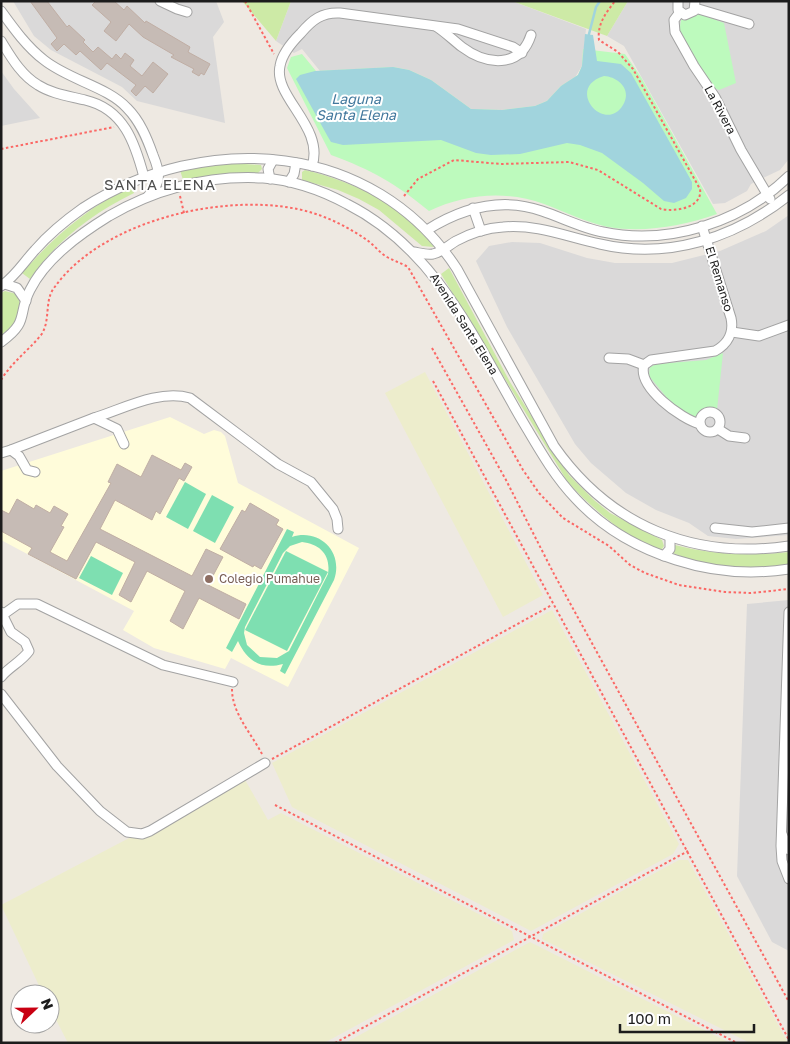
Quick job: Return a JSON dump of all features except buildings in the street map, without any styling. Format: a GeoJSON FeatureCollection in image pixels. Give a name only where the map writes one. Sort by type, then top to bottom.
{"type":"FeatureCollection","features":[{"type":"Feature","properties":{"kind":"street"},"geometry":{"type":"LineString","coordinates":[[160,1],[177,10],[187,12]]}},
{"type":"Feature","properties":{"kind":"street","name":"La Rivera"},"geometry":{"type":"LineString","coordinates":[[678,1],[677,6],[680,12],[674,23],[675,32],[694,66],[716,97],[739,145],[775,207]]}},
{"type":"Feature","properties":{"kind":"street"},"geometry":{"type":"LineString","coordinates":[[680,12],[689,14],[695,4],[749,24]]}},
{"type":"Feature","properties":{"kind":"street"},"geometry":{"type":"LineString","coordinates":[[1,11],[19,35],[42,59],[72,78],[111,96],[128,109],[146,136],[160,172],[158,185],[146,198]]}},
{"type":"Feature","properties":{"kind":"street"},"geometry":{"type":"LineString","coordinates":[[312,166],[314,157],[313,144],[281,81],[280,65],[288,49],[300,34],[318,17],[326,13],[340,13],[467,31],[513,47],[522,53]]}},
{"type":"Feature","properties":{"kind":"street"},"geometry":{"type":"LineString","coordinates":[[435,26],[461,47],[485,59],[509,60],[522,53],[532,35]]}},
{"type":"Feature","properties":{"kind":"street"},"geometry":{"type":"LineString","coordinates":[[1,41],[23,73],[39,86],[58,94],[91,101],[117,117],[131,135],[144,177]]}},
{"type":"Feature","properties":{"kind":"street","name":"Avenida Santa Elena"},"geometry":{"type":"LineString","coordinates":[[3,285],[43,241],[69,218],[113,191],[144,177],[192,164],[222,159],[273,160],[296,163],[342,175],[375,190],[402,208],[427,230],[443,249],[457,269],[535,416],[564,461],[587,487],[609,505],[637,522],[670,537],[701,546],[730,549],[755,550],[789,546]]}},
{"type":"Feature","properties":{"kind":"street"},"geometry":{"type":"LineString","coordinates":[[270,179],[268,169],[273,160]]}},
{"type":"Feature","properties":{"kind":"street"},"geometry":{"type":"LineString","coordinates":[[289,182],[294,174],[296,163]]}},
{"type":"Feature","properties":{"kind":"street"},"geometry":{"type":"LineString","coordinates":[[427,230],[451,216],[473,208],[499,204],[525,206],[592,230],[625,235],[662,234],[702,226],[742,211],[789,176]]}},
{"type":"Feature","properties":{"kind":"street","name":"Avenida Santa Elena"},"geometry":{"type":"LineString","coordinates":[[2,341],[20,324],[26,301],[38,278],[70,244],[110,216],[146,198],[201,181],[240,178],[289,182],[328,195],[360,210],[392,232],[414,252],[433,274],[454,305],[542,454],[565,486],[589,512],[614,531],[664,556],[698,567],[729,572],[789,569]]}},
{"type":"Feature","properties":{"kind":"street"},"geometry":{"type":"LineString","coordinates":[[414,252],[430,254],[481,231],[503,227],[533,227],[602,245],[629,249],[669,248],[707,241],[740,228],[775,207],[789,195]]}},
{"type":"Feature","properties":{"kind":"street"},"geometry":{"type":"LineString","coordinates":[[473,208],[481,231]]}},
{"type":"Feature","properties":{"kind":"street","name":"El Remanso"},"geometry":{"type":"LineString","coordinates":[[702,226],[731,318],[732,332]]}},
{"type":"Feature","properties":{"kind":"street"},"geometry":{"type":"LineString","coordinates":[[3,285],[17,288],[26,301]]}},
{"type":"Feature","properties":{"kind":"street"},"geometry":{"type":"LineString","coordinates":[[609,358],[628,359],[644,365],[654,360],[715,351],[723,345],[732,332],[759,336],[789,325]]}},
{"type":"Feature","properties":{"kind":"street"},"geometry":{"type":"LineString","coordinates":[[644,365],[643,373],[645,380],[683,418],[700,424],[708,432],[718,429],[729,436],[745,438]]}},
{"type":"Feature","properties":{"kind":"street"},"geometry":{"type":"LineString","coordinates":[[1,453],[94,418],[157,398],[177,394],[190,398],[278,464],[311,482],[332,510],[337,519],[338,529]]}},
{"type":"Feature","properties":{"kind":"street"},"geometry":{"type":"LineString","coordinates":[[700,424],[702,416],[711,412],[720,420],[718,429]]}},
{"type":"Feature","properties":{"kind":"street"},"geometry":{"type":"LineString","coordinates":[[94,418],[117,428],[124,444]]}},
{"type":"Feature","properties":{"kind":"street"},"geometry":{"type":"LineString","coordinates":[[11,450],[19,456],[27,470],[35,472]]}},
{"type":"Feature","properties":{"kind":"street"},"geometry":{"type":"LineString","coordinates":[[715,528],[742,532],[789,528]]}},
{"type":"Feature","properties":{"kind":"street"},"geometry":{"type":"LineString","coordinates":[[664,556],[670,550],[670,537]]}},
{"type":"Feature","properties":{"kind":"street"},"geometry":{"type":"LineString","coordinates":[[1,677],[8,668],[24,657],[29,651],[25,642],[11,632],[2,614],[18,604],[37,604],[164,665],[233,682]]}},
{"type":"Feature","properties":{"kind":"street"},"geometry":{"type":"LineString","coordinates":[[789,612],[782,833],[782,861],[789,878]]}},
{"type":"Feature","properties":{"kind":"street"},"geometry":{"type":"LineString","coordinates":[[1,694],[57,766],[120,828],[134,834],[150,831],[265,763]]}},
{"type":"Feature","properties":{"kind":"street"},"geometry":{"type":"LineString","coordinates":[[782,833],[789,850]]}},
{"type":"Feature","properties":{"kind":"path"},"geometry":{"type":"LineString","coordinates":[[245,1],[280,65]]}},
{"type":"Feature","properties":{"kind":"path"},"geometry":{"type":"LineString","coordinates":[[404,196],[418,179],[454,160],[501,164],[569,162],[598,170],[661,209],[671,210],[696,203],[700,189],[633,69],[618,52],[599,40],[598,33],[602,20],[615,1]]}},
{"type":"Feature","properties":{"kind":"path"},"geometry":{"type":"LineString","coordinates":[[1,149],[119,127]]}},
{"type":"Feature","properties":{"kind":"path"},"geometry":{"type":"LineString","coordinates":[[180,195],[184,214]]}},
{"type":"Feature","properties":{"kind":"path"},"geometry":{"type":"LineString","coordinates":[[1,380],[10,366],[41,334],[46,322],[53,289],[79,262],[98,248],[128,231],[220,205],[246,204],[282,207],[314,213],[353,232],[387,257],[408,267],[523,470],[540,493],[563,518],[609,546],[637,570],[672,584],[738,592],[789,589]]}},
{"type":"Feature","properties":{"kind":"path"},"geometry":{"type":"LineString","coordinates":[[417,282],[433,274]]}},
{"type":"Feature","properties":{"kind":"path"},"geometry":{"type":"LineString","coordinates":[[432,348],[506,480],[554,574],[789,1002]]}},
{"type":"Feature","properties":{"kind":"path"},"geometry":{"type":"LineString","coordinates":[[432,381],[789,1040]]}},
{"type":"Feature","properties":{"kind":"path"},"geometry":{"type":"LineString","coordinates":[[233,682],[234,704],[265,763],[553,604]]}},
{"type":"Feature","properties":{"kind":"path"},"geometry":{"type":"LineString","coordinates":[[275,805],[737,1043]]}},
{"type":"Feature","properties":{"kind":"path"},"geometry":{"type":"LineString","coordinates":[[335,1043],[688,851]]}},
{"type":"Feature","properties":{"kind":"shaded area"},"geometry":{"type":"Polygon","coordinates":[[[13,1],[216,1],[224,22],[213,37],[225,123],[137,101],[122,87],[51,50],[34,36],[13,1]]]}},
{"type":"Feature","properties":{"kind":"shaded area"},"geometry":{"type":"Polygon","coordinates":[[[291,1],[512,1],[586,29],[582,66],[574,79],[561,86],[547,101],[535,106],[502,110],[471,109],[431,80],[409,70],[393,67],[320,71],[302,49],[294,53],[276,41],[291,1]]]}},
{"type":"Feature","properties":{"kind":"shaded area"},"geometry":{"type":"Polygon","coordinates":[[[628,1],[789,1],[789,159],[780,170],[751,184],[747,191],[725,203],[713,204],[624,46],[607,36],[628,1]]]}},
{"type":"Feature","properties":{"kind":"shaded area"},"geometry":{"type":"Polygon","coordinates":[[[1,71],[14,89],[40,118],[1,126],[1,71]]]}},
{"type":"Feature","properties":{"kind":"shaded area"},"geometry":{"type":"Polygon","coordinates":[[[789,215],[789,535],[736,539],[708,536],[689,523],[656,510],[626,493],[591,463],[575,444],[507,327],[476,261],[489,246],[512,242],[540,243],[587,258],[615,263],[672,263],[720,251],[766,231],[789,215]]]}},
{"type":"Feature","properties":{"kind":"shaded area","name":"Colegio Pumahue"},"geometry":{"type":"Polygon","coordinates":[[[170,417],[204,434],[214,430],[221,432],[225,436],[238,483],[359,548],[288,687],[231,658],[225,669],[154,648],[123,630],[134,611],[1,540],[1,471],[170,417]]]}},
{"type":"Feature","properties":{"kind":"shaded area"},"geometry":{"type":"Polygon","coordinates":[[[789,600],[789,951],[772,942],[737,876],[747,604],[789,600]]]}},
{"type":"Feature","properties":{"kind":"green space"},"geometry":{"type":"Polygon","coordinates":[[[242,1],[291,1],[276,41],[242,1]]]}},
{"type":"Feature","properties":{"kind":"green space"},"geometry":{"type":"Polygon","coordinates":[[[512,1],[628,1],[607,36],[512,1]]]}},
{"type":"Feature","properties":{"kind":"green space"},"geometry":{"type":"Polygon","coordinates":[[[700,14],[724,23],[736,83],[719,90],[714,88],[679,33],[681,20],[700,14]]]}},
{"type":"Feature","properties":{"kind":"green space"},"geometry":{"type":"Polygon","coordinates":[[[583,49],[625,54],[641,77],[717,214],[677,225],[649,229],[622,229],[608,227],[544,204],[515,197],[486,196],[471,198],[443,205],[429,211],[383,178],[331,155],[287,68],[291,57],[302,54],[316,71],[393,67],[409,70],[431,80],[471,109],[502,110],[535,106],[547,101],[561,86],[578,75],[582,66],[583,49]]]}},
{"type":"Feature","properties":{"kind":"green space"},"geometry":{"type":"Polygon","coordinates":[[[230,163],[261,165],[262,169],[258,173],[230,173],[183,180],[180,170],[230,163]]]}},
{"type":"Feature","properties":{"kind":"green space"},"geometry":{"type":"Polygon","coordinates":[[[305,170],[341,181],[377,197],[409,219],[423,232],[434,247],[422,246],[379,210],[359,199],[338,190],[302,180],[302,172],[305,170]]]}},
{"type":"Feature","properties":{"kind":"green space"},"geometry":{"type":"Polygon","coordinates":[[[132,187],[134,193],[76,229],[51,252],[30,279],[22,273],[46,247],[86,213],[132,187]]]}},
{"type":"Feature","properties":{"kind":"green space"},"geometry":{"type":"Polygon","coordinates":[[[449,268],[510,382],[569,475],[610,513],[662,540],[664,546],[662,549],[652,548],[626,533],[597,511],[567,481],[441,274],[449,268]]]}},
{"type":"Feature","properties":{"kind":"green space"},"geometry":{"type":"Polygon","coordinates":[[[5,291],[17,294],[21,306],[13,326],[1,335],[1,293],[5,291]]]}},
{"type":"Feature","properties":{"kind":"green space"},"geometry":{"type":"Polygon","coordinates":[[[723,353],[717,410],[704,410],[694,418],[677,410],[649,376],[650,367],[657,364],[706,360],[723,353]]]}},
{"type":"Feature","properties":{"kind":"green space"},"geometry":{"type":"Polygon","coordinates":[[[425,372],[543,595],[503,617],[385,393],[425,372]]]}},
{"type":"Feature","properties":{"kind":"green space"},"geometry":{"type":"Polygon","coordinates":[[[185,482],[206,494],[188,529],[166,517],[185,482]]]}},
{"type":"Feature","properties":{"kind":"green space"},"geometry":{"type":"Polygon","coordinates":[[[212,495],[234,507],[215,543],[193,531],[212,495]]]}},
{"type":"Feature","properties":{"kind":"green space"},"geometry":{"type":"Polygon","coordinates":[[[287,529],[294,532],[292,537],[311,536],[320,539],[327,545],[335,560],[334,580],[285,674],[280,671],[283,664],[275,666],[261,665],[250,659],[238,641],[232,652],[226,648],[287,529]],[[302,542],[290,546],[283,553],[245,627],[244,633],[247,645],[260,657],[277,658],[289,651],[328,574],[326,556],[319,548],[302,542]]]}},
{"type":"Feature","properties":{"kind":"green space"},"geometry":{"type":"Polygon","coordinates":[[[675,545],[732,554],[789,552],[789,564],[760,567],[715,565],[673,553],[672,550],[675,545]]]}},
{"type":"Feature","properties":{"kind":"green space"},"geometry":{"type":"Polygon","coordinates":[[[286,551],[328,572],[287,651],[245,630],[286,551]]]}},
{"type":"Feature","properties":{"kind":"green space"},"geometry":{"type":"Polygon","coordinates":[[[91,556],[123,573],[112,595],[79,578],[91,556]]]}},
{"type":"Feature","properties":{"kind":"green space"},"geometry":{"type":"Polygon","coordinates":[[[552,610],[679,844],[673,854],[531,931],[292,807],[272,763],[552,610]]]}},
{"type":"Feature","properties":{"kind":"green space"},"geometry":{"type":"Polygon","coordinates":[[[244,778],[268,820],[281,813],[512,931],[514,940],[324,1043],[68,1043],[60,1027],[60,984],[38,984],[1,905],[244,778]]]}},
{"type":"Feature","properties":{"kind":"green space"},"geometry":{"type":"Polygon","coordinates":[[[679,860],[688,860],[788,1043],[750,1043],[542,939],[543,934],[679,860]]]}},
{"type":"Feature","properties":{"kind":"green space"},"geometry":{"type":"Polygon","coordinates":[[[530,942],[730,1043],[345,1043],[530,942]]]}},
{"type":"Feature","properties":{"kind":"water","name":"Laguna Santa Elena"},"geometry":{"type":"Polygon","coordinates":[[[585,34],[593,35],[597,61],[621,64],[631,73],[692,182],[692,189],[686,198],[674,203],[664,201],[602,153],[580,145],[567,143],[520,154],[491,155],[476,153],[441,140],[343,145],[331,142],[296,79],[300,75],[315,71],[393,67],[409,70],[431,80],[471,109],[502,110],[535,106],[547,101],[561,86],[578,75],[582,66],[585,34]],[[604,76],[593,82],[588,90],[588,98],[592,106],[599,112],[607,115],[615,113],[623,105],[626,94],[623,85],[604,76]]]}},
{"type":"Feature","properties":{"kind":"waterway"},"geometry":{"type":"LineString","coordinates":[[589,34],[596,7],[600,1]]}},
{"type":"Feature","properties":{"kind":"place","name":"Colegio Pumahue"},"geometry":{"type":"Point","coordinates":[209,579]}},
{"type":"Feature","properties":{"kind":"district","name":"SANTA ELENA"},"geometry":{"type":"Point","coordinates":[160,185]}}]}
